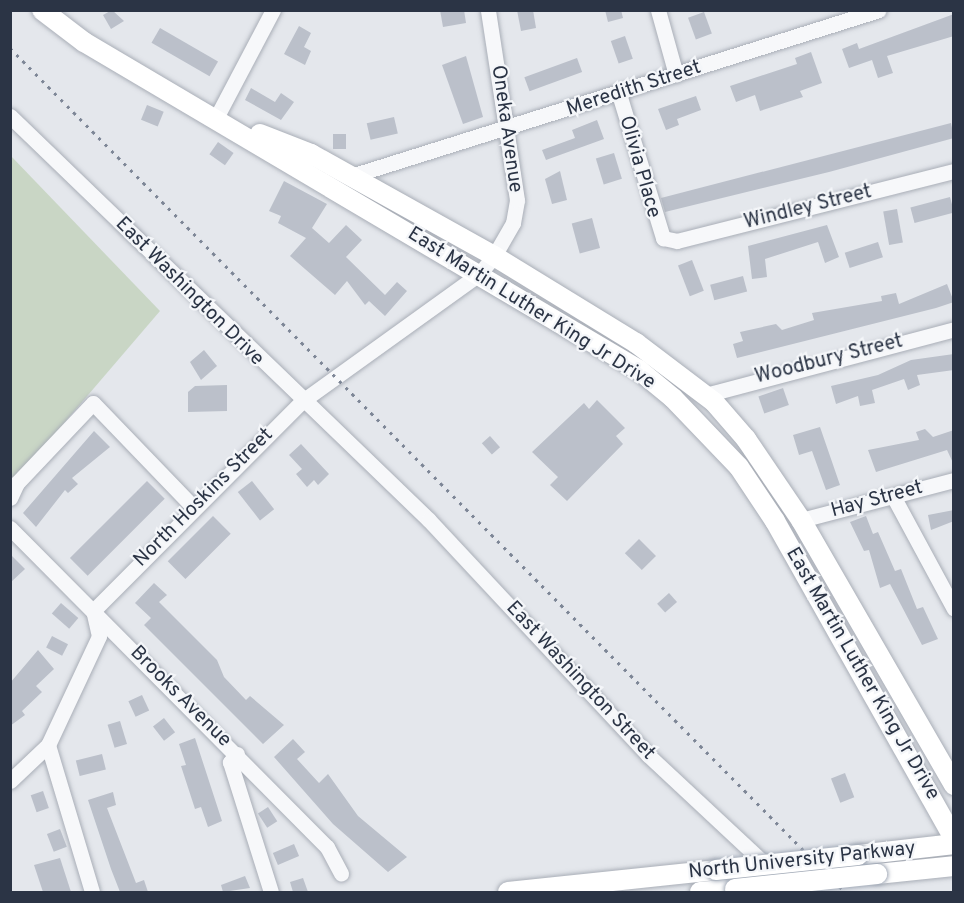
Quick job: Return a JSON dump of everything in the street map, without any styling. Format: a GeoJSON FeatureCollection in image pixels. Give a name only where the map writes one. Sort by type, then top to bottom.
{"type":"FeatureCollection","features":[{"type":"Feature","properties":{"kind":"main road","name":"East Martin Luther King Jr Drive"},"geometry":{"type":"LineString","coordinates":[[42,10],[84,42],[217,116],[639,370],[705,428],[739,467],[775,520],[954,839]]}},
{"type":"Feature","properties":{"kind":"main road","name":"East Martin Luther King Jr Drive"},"geometry":{"type":"LineString","coordinates":[[217,116],[351,176],[494,256],[636,343],[705,395],[746,439],[801,520],[954,785]]}},
{"type":"Feature","properties":{"kind":"main road","name":"North University Parkway"},"geometry":{"type":"LineString","coordinates":[[508,892],[954,844]]}},
{"type":"Feature","properties":{"kind":"main road","name":"North University Parkway"},"geometry":{"type":"LineString","coordinates":[[700,892],[954,866]]}},
{"type":"Feature","properties":{"kind":"street"},"geometry":{"type":"LineString","coordinates":[[217,116],[273,10]]}},
{"type":"Feature","properties":{"kind":"street","name":"Oneka Avenue"},"geometry":{"type":"LineString","coordinates":[[479,274],[494,256],[516,212],[508,128],[488,10]]}},
{"type":"Feature","properties":{"kind":"street"},"geometry":{"type":"LineString","coordinates":[[658,10],[676,75]]}},
{"type":"Feature","properties":{"kind":"street","name":"Meredith Street"},"geometry":{"type":"LineString","coordinates":[[351,176],[619,94],[879,10]]}},
{"type":"Feature","properties":{"kind":"street","name":"Olivia Place"},"geometry":{"type":"LineString","coordinates":[[619,94],[663,238]]}},
{"type":"Feature","properties":{"kind":"street","name":"East Washington Drive"},"geometry":{"type":"LineString","coordinates":[[10,116],[301,402],[370,465]]}},
{"type":"Feature","properties":{"kind":"street"},"geometry":{"type":"LineString","coordinates":[[378,192],[388,164]]}},
{"type":"Feature","properties":{"kind":"street","name":"Windley Street"},"geometry":{"type":"LineString","coordinates":[[663,238],[677,241],[954,171]]}},
{"type":"Feature","properties":{"kind":"street","name":"North Hoskins Street"},"geometry":{"type":"LineString","coordinates":[[93,611],[192,506],[301,402],[479,274]]}},
{"type":"Feature","properties":{"kind":"street","name":"Woodbury Street"},"geometry":{"type":"LineString","coordinates":[[705,395],[954,329]]}},
{"type":"Feature","properties":{"kind":"street"},"geometry":{"type":"LineString","coordinates":[[10,498],[17,483],[93,403],[192,506]]}},
{"type":"Feature","properties":{"kind":"street","name":"East Washington Street"},"geometry":{"type":"LineString","coordinates":[[370,465],[429,520],[648,755],[795,892]]}},
{"type":"Feature","properties":{"kind":"street","name":"Hay Street"},"geometry":{"type":"LineString","coordinates":[[801,520],[954,480]]}},
{"type":"Feature","properties":{"kind":"street"},"geometry":{"type":"LineString","coordinates":[[893,496],[954,609]]}},
{"type":"Feature","properties":{"kind":"street","name":"Brooks Avenue"},"geometry":{"type":"LineString","coordinates":[[10,528],[237,754],[327,848],[341,873]]}},
{"type":"Feature","properties":{"kind":"street"},"geometry":{"type":"LineString","coordinates":[[10,781],[48,745],[99,636],[93,611]]}},
{"type":"Feature","properties":{"kind":"street"},"geometry":{"type":"LineString","coordinates":[[48,745],[93,892]]}},
{"type":"Feature","properties":{"kind":"street"},"geometry":{"type":"LineString","coordinates":[[237,754],[230,762],[271,892]]}},
{"type":"Feature","properties":{"kind":"green space"},"geometry":{"type":"Polygon","coordinates":[[[10,155],[160,311],[11,485],[10,155]]]}},
{"type":"Feature","properties":{"kind":"building"},"geometry":{"type":"Polygon","coordinates":[[[112,10],[124,21],[111,29],[103,15],[112,10]]]}},
{"type":"Feature","properties":{"kind":"building"},"geometry":{"type":"Polygon","coordinates":[[[440,10],[464,10],[466,23],[443,27],[440,10]]]}},
{"type":"Feature","properties":{"kind":"building"},"geometry":{"type":"Polygon","coordinates":[[[517,10],[533,10],[536,28],[521,31],[517,10]]]}},
{"type":"Feature","properties":{"kind":"building"},"geometry":{"type":"Polygon","coordinates":[[[605,10],[621,10],[623,18],[608,22],[605,10]]]}},
{"type":"Feature","properties":{"kind":"building"},"geometry":{"type":"Polygon","coordinates":[[[704,12],[712,34],[696,39],[688,18],[704,12]]]}},
{"type":"Feature","properties":{"kind":"building"},"geometry":{"type":"Polygon","coordinates":[[[954,14],[954,36],[887,56],[893,73],[878,78],[872,60],[849,68],[842,49],[857,43],[859,49],[954,14]]]}},
{"type":"Feature","properties":{"kind":"building"},"geometry":{"type":"Polygon","coordinates":[[[299,26],[311,33],[304,47],[311,51],[305,65],[284,54],[299,26]]]}},
{"type":"Feature","properties":{"kind":"building"},"geometry":{"type":"Polygon","coordinates":[[[160,28],[218,62],[210,76],[152,43],[160,28]]]}},
{"type":"Feature","properties":{"kind":"building"},"geometry":{"type":"Polygon","coordinates":[[[625,36],[633,59],[619,64],[611,41],[625,36]]]}},
{"type":"Feature","properties":{"kind":"building"},"geometry":{"type":"Polygon","coordinates":[[[811,52],[822,83],[800,91],[803,97],[760,111],[755,95],[736,102],[730,86],[797,64],[795,58],[811,52]]]}},
{"type":"Feature","properties":{"kind":"building"},"geometry":{"type":"Polygon","coordinates":[[[466,56],[483,117],[463,124],[442,65],[466,56]]]}},
{"type":"Feature","properties":{"kind":"building"},"geometry":{"type":"Polygon","coordinates":[[[577,58],[582,72],[530,91],[524,77],[577,58]]]}},
{"type":"Feature","properties":{"kind":"building"},"geometry":{"type":"Polygon","coordinates":[[[251,88],[275,102],[281,93],[294,102],[281,120],[245,100],[251,88]]]}},
{"type":"Feature","properties":{"kind":"building"},"geometry":{"type":"Polygon","coordinates":[[[696,96],[701,110],[677,119],[679,125],[666,130],[658,109],[696,96]]]}},
{"type":"Feature","properties":{"kind":"building"},"geometry":{"type":"Polygon","coordinates":[[[147,105],[164,112],[158,127],[141,120],[147,105]]]}},
{"type":"Feature","properties":{"kind":"building"},"geometry":{"type":"Polygon","coordinates":[[[394,117],[398,134],[371,140],[367,123],[394,117]]]}},
{"type":"Feature","properties":{"kind":"building"},"geometry":{"type":"Polygon","coordinates":[[[597,120],[604,139],[546,160],[542,150],[575,138],[572,130],[597,120]]]}},
{"type":"Feature","properties":{"kind":"building"},"geometry":{"type":"Polygon","coordinates":[[[951,123],[954,138],[829,172],[665,212],[661,198],[951,123]]]}},
{"type":"Feature","properties":{"kind":"building"},"geometry":{"type":"Polygon","coordinates":[[[333,134],[346,134],[346,149],[333,149],[333,134]]]}},
{"type":"Feature","properties":{"kind":"building"},"geometry":{"type":"Polygon","coordinates":[[[218,142],[234,153],[225,165],[209,154],[218,142]]]}},
{"type":"Feature","properties":{"kind":"building"},"geometry":{"type":"Polygon","coordinates":[[[614,153],[622,179],[604,184],[596,159],[614,153]]]}},
{"type":"Feature","properties":{"kind":"building"},"geometry":{"type":"Polygon","coordinates":[[[560,171],[567,200],[552,204],[545,179],[560,171]]]}},
{"type":"Feature","properties":{"kind":"building"},"geometry":{"type":"Polygon","coordinates":[[[284,181],[327,204],[312,228],[329,243],[346,225],[362,240],[346,257],[385,295],[397,282],[407,291],[385,316],[369,301],[365,305],[347,281],[335,295],[290,256],[306,238],[278,223],[281,216],[269,211],[284,181]]]}},
{"type":"Feature","properties":{"kind":"building"},"geometry":{"type":"Polygon","coordinates":[[[950,197],[954,212],[915,223],[910,208],[950,197]]]}},
{"type":"Feature","properties":{"kind":"building"},"geometry":{"type":"Polygon","coordinates":[[[897,209],[903,242],[889,245],[883,211],[897,209]]]}},
{"type":"Feature","properties":{"kind":"building"},"geometry":{"type":"Polygon","coordinates":[[[592,218],[600,248],[580,253],[572,223],[592,218]]]}},
{"type":"Feature","properties":{"kind":"building"},"geometry":{"type":"Polygon","coordinates":[[[827,225],[839,257],[825,263],[818,242],[765,259],[767,277],[752,279],[748,246],[827,225]]]}},
{"type":"Feature","properties":{"kind":"building"},"geometry":{"type":"Polygon","coordinates":[[[878,242],[883,257],[850,268],[845,253],[878,242]]]}},
{"type":"Feature","properties":{"kind":"building"},"geometry":{"type":"Polygon","coordinates":[[[692,260],[704,291],[690,296],[678,265],[692,260]]]}},
{"type":"Feature","properties":{"kind":"building"},"geometry":{"type":"Polygon","coordinates":[[[743,276],[747,291],[714,300],[710,285],[743,276]]]}},
{"type":"Feature","properties":{"kind":"building"},"geometry":{"type":"Polygon","coordinates":[[[947,284],[954,302],[737,358],[733,344],[743,341],[740,332],[776,324],[782,330],[814,320],[812,313],[882,301],[881,296],[896,293],[899,304],[947,284]]]}},
{"type":"Feature","properties":{"kind":"building"},"geometry":{"type":"Polygon","coordinates":[[[204,350],[217,366],[201,380],[190,362],[204,350]]]}},
{"type":"Feature","properties":{"kind":"building"},"geometry":{"type":"Polygon","coordinates":[[[954,354],[954,370],[917,375],[920,385],[908,390],[904,379],[872,390],[875,403],[860,406],[858,396],[836,404],[831,386],[878,375],[911,360],[954,354]]]}},
{"type":"Feature","properties":{"kind":"building"},"geometry":{"type":"Polygon","coordinates":[[[227,385],[227,411],[188,412],[188,392],[195,386],[227,385]]]}},
{"type":"Feature","properties":{"kind":"building"},"geometry":{"type":"Polygon","coordinates":[[[783,388],[789,405],[764,413],[758,396],[783,388]]]}},
{"type":"Feature","properties":{"kind":"building"},"geometry":{"type":"Polygon","coordinates":[[[597,400],[625,428],[616,436],[623,444],[567,501],[550,485],[558,477],[532,452],[584,403],[589,409],[597,400]]]}},
{"type":"Feature","properties":{"kind":"building"},"geometry":{"type":"Polygon","coordinates":[[[820,427],[840,485],[826,490],[812,451],[799,455],[793,435],[820,427]]]}},
{"type":"Feature","properties":{"kind":"building"},"geometry":{"type":"Polygon","coordinates":[[[925,429],[933,437],[954,430],[954,465],[947,450],[876,472],[868,450],[919,440],[916,432],[925,429]]]}},
{"type":"Feature","properties":{"kind":"building"},"geometry":{"type":"Polygon","coordinates":[[[94,431],[110,447],[72,478],[78,484],[68,493],[65,490],[36,527],[23,513],[94,431]]]}},
{"type":"Feature","properties":{"kind":"building"},"geometry":{"type":"Polygon","coordinates":[[[490,436],[500,447],[492,455],[482,443],[490,436]]]}},
{"type":"Feature","properties":{"kind":"building"},"geometry":{"type":"Polygon","coordinates":[[[301,444],[329,474],[318,485],[314,480],[307,487],[296,474],[302,469],[289,455],[301,444]]]}},
{"type":"Feature","properties":{"kind":"building"},"geometry":{"type":"Polygon","coordinates":[[[147,481],[165,499],[88,576],[70,558],[147,481]]]}},
{"type":"Feature","properties":{"kind":"building"},"geometry":{"type":"Polygon","coordinates":[[[252,481],[274,509],[260,520],[238,492],[252,481]]]}},
{"type":"Feature","properties":{"kind":"building"},"geometry":{"type":"Polygon","coordinates":[[[954,510],[954,521],[931,530],[928,515],[954,510]]]}},
{"type":"Feature","properties":{"kind":"building"},"geometry":{"type":"Polygon","coordinates":[[[213,516],[231,534],[185,579],[168,561],[213,516]]]}},
{"type":"Feature","properties":{"kind":"building"},"geometry":{"type":"Polygon","coordinates":[[[866,516],[873,534],[878,532],[895,571],[901,569],[917,609],[923,607],[938,639],[922,645],[890,584],[880,588],[869,550],[864,551],[850,522],[866,516]]]}},
{"type":"Feature","properties":{"kind":"building"},"geometry":{"type":"Polygon","coordinates":[[[639,539],[656,556],[642,570],[625,553],[639,539]]]}},
{"type":"Feature","properties":{"kind":"building"},"geometry":{"type":"Polygon","coordinates":[[[10,554],[25,569],[10,583],[10,554]]]}},
{"type":"Feature","properties":{"kind":"building"},"geometry":{"type":"Polygon","coordinates":[[[154,583],[167,595],[159,602],[217,660],[224,677],[246,700],[250,696],[284,725],[263,744],[144,625],[151,618],[135,603],[154,583]]]}},
{"type":"Feature","properties":{"kind":"building"},"geometry":{"type":"Polygon","coordinates":[[[669,593],[677,602],[665,613],[657,604],[669,593]]]}},
{"type":"Feature","properties":{"kind":"building"},"geometry":{"type":"Polygon","coordinates":[[[61,603],[78,618],[69,629],[52,614],[61,603]]]}},
{"type":"Feature","properties":{"kind":"building"},"geometry":{"type":"Polygon","coordinates":[[[52,636],[68,644],[62,656],[46,648],[52,636]]]}},
{"type":"Feature","properties":{"kind":"building"},"geometry":{"type":"Polygon","coordinates":[[[38,650],[54,669],[36,686],[42,692],[22,711],[25,715],[10,726],[10,683],[38,650]]]}},
{"type":"Feature","properties":{"kind":"building"},"geometry":{"type":"Polygon","coordinates":[[[142,695],[149,710],[136,717],[128,701],[142,695]]]}},
{"type":"Feature","properties":{"kind":"building"},"geometry":{"type":"Polygon","coordinates":[[[164,718],[175,732],[164,741],[153,727],[164,718]]]}},
{"type":"Feature","properties":{"kind":"building"},"geometry":{"type":"Polygon","coordinates":[[[120,721],[127,744],[115,748],[108,725],[120,721]]]}},
{"type":"Feature","properties":{"kind":"building"},"geometry":{"type":"Polygon","coordinates":[[[195,738],[222,821],[208,827],[201,807],[195,809],[181,766],[186,765],[179,744],[195,738]]]}},
{"type":"Feature","properties":{"kind":"building"},"geometry":{"type":"Polygon","coordinates":[[[293,739],[305,752],[297,759],[319,783],[328,774],[358,816],[407,857],[388,872],[333,824],[274,757],[293,739]]]}},
{"type":"Feature","properties":{"kind":"building"},"geometry":{"type":"Polygon","coordinates":[[[102,754],[106,770],[80,776],[76,761],[102,754]]]}},
{"type":"Feature","properties":{"kind":"building"},"geometry":{"type":"Polygon","coordinates":[[[845,773],[854,797],[840,803],[831,778],[845,773]]]}},
{"type":"Feature","properties":{"kind":"building"},"geometry":{"type":"Polygon","coordinates":[[[43,791],[49,808],[37,812],[31,795],[43,791]]]}},
{"type":"Feature","properties":{"kind":"building"},"geometry":{"type":"Polygon","coordinates":[[[113,792],[116,805],[107,808],[136,883],[144,880],[148,892],[120,892],[111,869],[88,800],[113,792]]]}},
{"type":"Feature","properties":{"kind":"building"},"geometry":{"type":"Polygon","coordinates":[[[268,807],[277,821],[267,828],[258,814],[268,807]]]}},
{"type":"Feature","properties":{"kind":"building"},"geometry":{"type":"Polygon","coordinates":[[[60,829],[67,847],[54,852],[47,834],[60,829]]]}},
{"type":"Feature","properties":{"kind":"building"},"geometry":{"type":"Polygon","coordinates":[[[294,844],[299,856],[278,865],[273,853],[294,844]]]}},
{"type":"Feature","properties":{"kind":"building"},"geometry":{"type":"Polygon","coordinates":[[[60,858],[71,892],[43,892],[34,865],[60,858]]]}},
{"type":"Feature","properties":{"kind":"building"},"geometry":{"type":"Polygon","coordinates":[[[245,876],[250,888],[223,892],[221,885],[245,876]]]}},
{"type":"Feature","properties":{"kind":"building"},"geometry":{"type":"Polygon","coordinates":[[[303,878],[308,892],[293,892],[290,882],[303,878]]]}},
{"type":"Feature","properties":{"kind":"railway"},"geometry":{"type":"LineString","coordinates":[[10,48],[845,892]]}}]}
